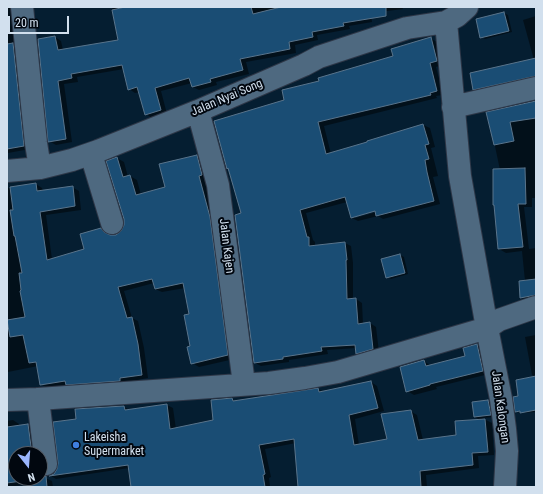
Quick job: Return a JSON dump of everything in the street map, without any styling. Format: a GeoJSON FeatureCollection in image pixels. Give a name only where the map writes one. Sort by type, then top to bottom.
{"type":"FeatureCollection","features":[{"type":"Feature","properties":{"kind":"street"},"geometry":{"type":"LineString","coordinates":[[22,7],[35,135],[40,168]]}},
{"type":"Feature","properties":{"kind":"street"},"geometry":{"type":"LineString","coordinates":[[446,22],[457,16],[467,7]]}},
{"type":"Feature","properties":{"kind":"street","name":"Jalan Nyai Song"},"geometry":{"type":"LineString","coordinates":[[7,171],[40,168],[91,154],[198,111],[319,57],[407,28],[446,22]]}},
{"type":"Feature","properties":{"kind":"street","name":"Jalan Kalongan"},"geometry":{"type":"LineString","coordinates":[[446,22],[460,176],[501,399],[505,429],[507,451],[505,487]]}},
{"type":"Feature","properties":{"kind":"street"},"geometry":{"type":"LineString","coordinates":[[453,107],[536,88]]}},
{"type":"Feature","properties":{"kind":"street","name":"Jalan Kajen"},"geometry":{"type":"LineString","coordinates":[[198,111],[218,185],[244,384]]}},
{"type":"Feature","properties":{"kind":"street"},"geometry":{"type":"LineString","coordinates":[[91,154],[112,223]]}},
{"type":"Feature","properties":{"kind":"street"},"geometry":{"type":"LineString","coordinates":[[7,400],[244,384],[305,378],[338,372],[487,328],[499,320],[536,307]]}},
{"type":"Feature","properties":{"kind":"street"},"geometry":{"type":"LineString","coordinates":[[38,399],[44,446]]}},
{"type":"Feature","properties":{"kind":"building"},"geometry":{"type":"Polygon","coordinates":[[[125,7],[251,7],[253,14],[281,7],[386,7],[386,16],[343,23],[344,26],[312,32],[313,37],[289,42],[290,49],[240,59],[243,70],[210,79],[211,82],[192,87],[189,78],[155,88],[161,110],[145,115],[137,87],[128,90],[122,65],[71,74],[72,78],[58,81],[66,139],[48,142],[38,39],[55,36],[58,50],[118,40],[112,10],[125,7]]]}},
{"type":"Feature","properties":{"kind":"building"},"geometry":{"type":"Polygon","coordinates":[[[504,12],[509,31],[480,38],[476,19],[504,12]]]}},
{"type":"Feature","properties":{"kind":"building"},"geometry":{"type":"Polygon","coordinates":[[[431,37],[437,61],[430,63],[437,91],[430,93],[431,95],[318,122],[326,154],[423,124],[429,144],[425,145],[429,159],[425,160],[434,201],[376,216],[375,211],[351,218],[345,197],[300,210],[307,237],[309,237],[309,246],[345,242],[347,260],[347,299],[356,298],[358,324],[370,322],[373,349],[356,354],[355,345],[321,347],[322,351],[254,363],[235,215],[241,213],[214,121],[284,100],[282,90],[319,81],[318,78],[393,56],[391,49],[431,37]]]}},
{"type":"Feature","properties":{"kind":"building"},"geometry":{"type":"Polygon","coordinates":[[[13,43],[24,146],[7,149],[7,44],[13,43]]]}},
{"type":"Feature","properties":{"kind":"building"},"geometry":{"type":"Polygon","coordinates":[[[536,58],[536,76],[473,90],[470,73],[536,58]]]}},
{"type":"Feature","properties":{"kind":"building"},"geometry":{"type":"Polygon","coordinates":[[[536,101],[536,118],[510,122],[514,141],[494,145],[486,112],[536,101]]]}},
{"type":"Feature","properties":{"kind":"building"},"geometry":{"type":"Polygon","coordinates":[[[197,155],[202,175],[199,176],[210,217],[228,355],[191,364],[187,347],[190,346],[184,315],[189,314],[183,283],[155,289],[152,279],[118,287],[127,318],[132,317],[138,344],[142,375],[120,378],[120,381],[66,385],[65,381],[40,385],[36,362],[29,363],[23,335],[10,337],[7,320],[25,317],[20,291],[19,273],[22,273],[10,210],[13,210],[10,187],[36,183],[37,191],[73,186],[75,206],[40,212],[47,260],[84,249],[80,234],[101,228],[104,232],[110,235],[116,235],[121,231],[124,225],[124,219],[106,161],[117,157],[123,177],[130,175],[136,195],[165,187],[159,164],[197,155]]]}},
{"type":"Feature","properties":{"kind":"building"},"geometry":{"type":"Polygon","coordinates":[[[525,168],[526,204],[518,204],[523,247],[498,249],[493,205],[493,169],[525,168]]]}},
{"type":"Feature","properties":{"kind":"building"},"geometry":{"type":"Polygon","coordinates":[[[400,254],[405,273],[386,278],[381,259],[400,254]]]}},
{"type":"Feature","properties":{"kind":"building"},"geometry":{"type":"Polygon","coordinates":[[[536,279],[536,295],[520,298],[519,281],[536,279]]]}},
{"type":"Feature","properties":{"kind":"building"},"geometry":{"type":"Polygon","coordinates":[[[477,344],[483,371],[430,384],[406,392],[400,367],[424,360],[426,366],[465,356],[463,348],[477,344]]]}},
{"type":"Feature","properties":{"kind":"building"},"geometry":{"type":"Polygon","coordinates":[[[536,376],[536,410],[520,413],[520,411],[515,412],[513,397],[518,396],[516,380],[536,376]]]}},
{"type":"Feature","properties":{"kind":"building"},"geometry":{"type":"Polygon","coordinates":[[[371,381],[378,408],[349,415],[354,445],[387,439],[381,414],[411,410],[418,440],[456,435],[455,421],[485,419],[488,452],[472,453],[473,465],[420,471],[421,487],[298,487],[294,439],[259,445],[265,474],[263,475],[265,487],[131,487],[128,465],[49,476],[54,474],[58,463],[53,422],[76,419],[75,409],[124,406],[125,410],[167,404],[170,429],[213,420],[211,400],[232,398],[233,401],[318,388],[319,392],[371,381]]]}},
{"type":"Feature","properties":{"kind":"building"},"geometry":{"type":"Polygon","coordinates":[[[488,400],[491,415],[474,417],[472,402],[488,400]]]}},
{"type":"Feature","properties":{"kind":"building"},"geometry":{"type":"Polygon","coordinates":[[[28,424],[31,446],[8,446],[7,483],[7,427],[28,424]]]}},
{"type":"Feature","properties":{"kind":"building"},"geometry":{"type":"Polygon","coordinates":[[[30,486],[47,487],[30,487],[30,486]]]}},
{"type":"Feature","properties":{"kind":"place","name":"Lakeisha Supermarket"},"geometry":{"type":"Point","coordinates":[76,445]}}]}
